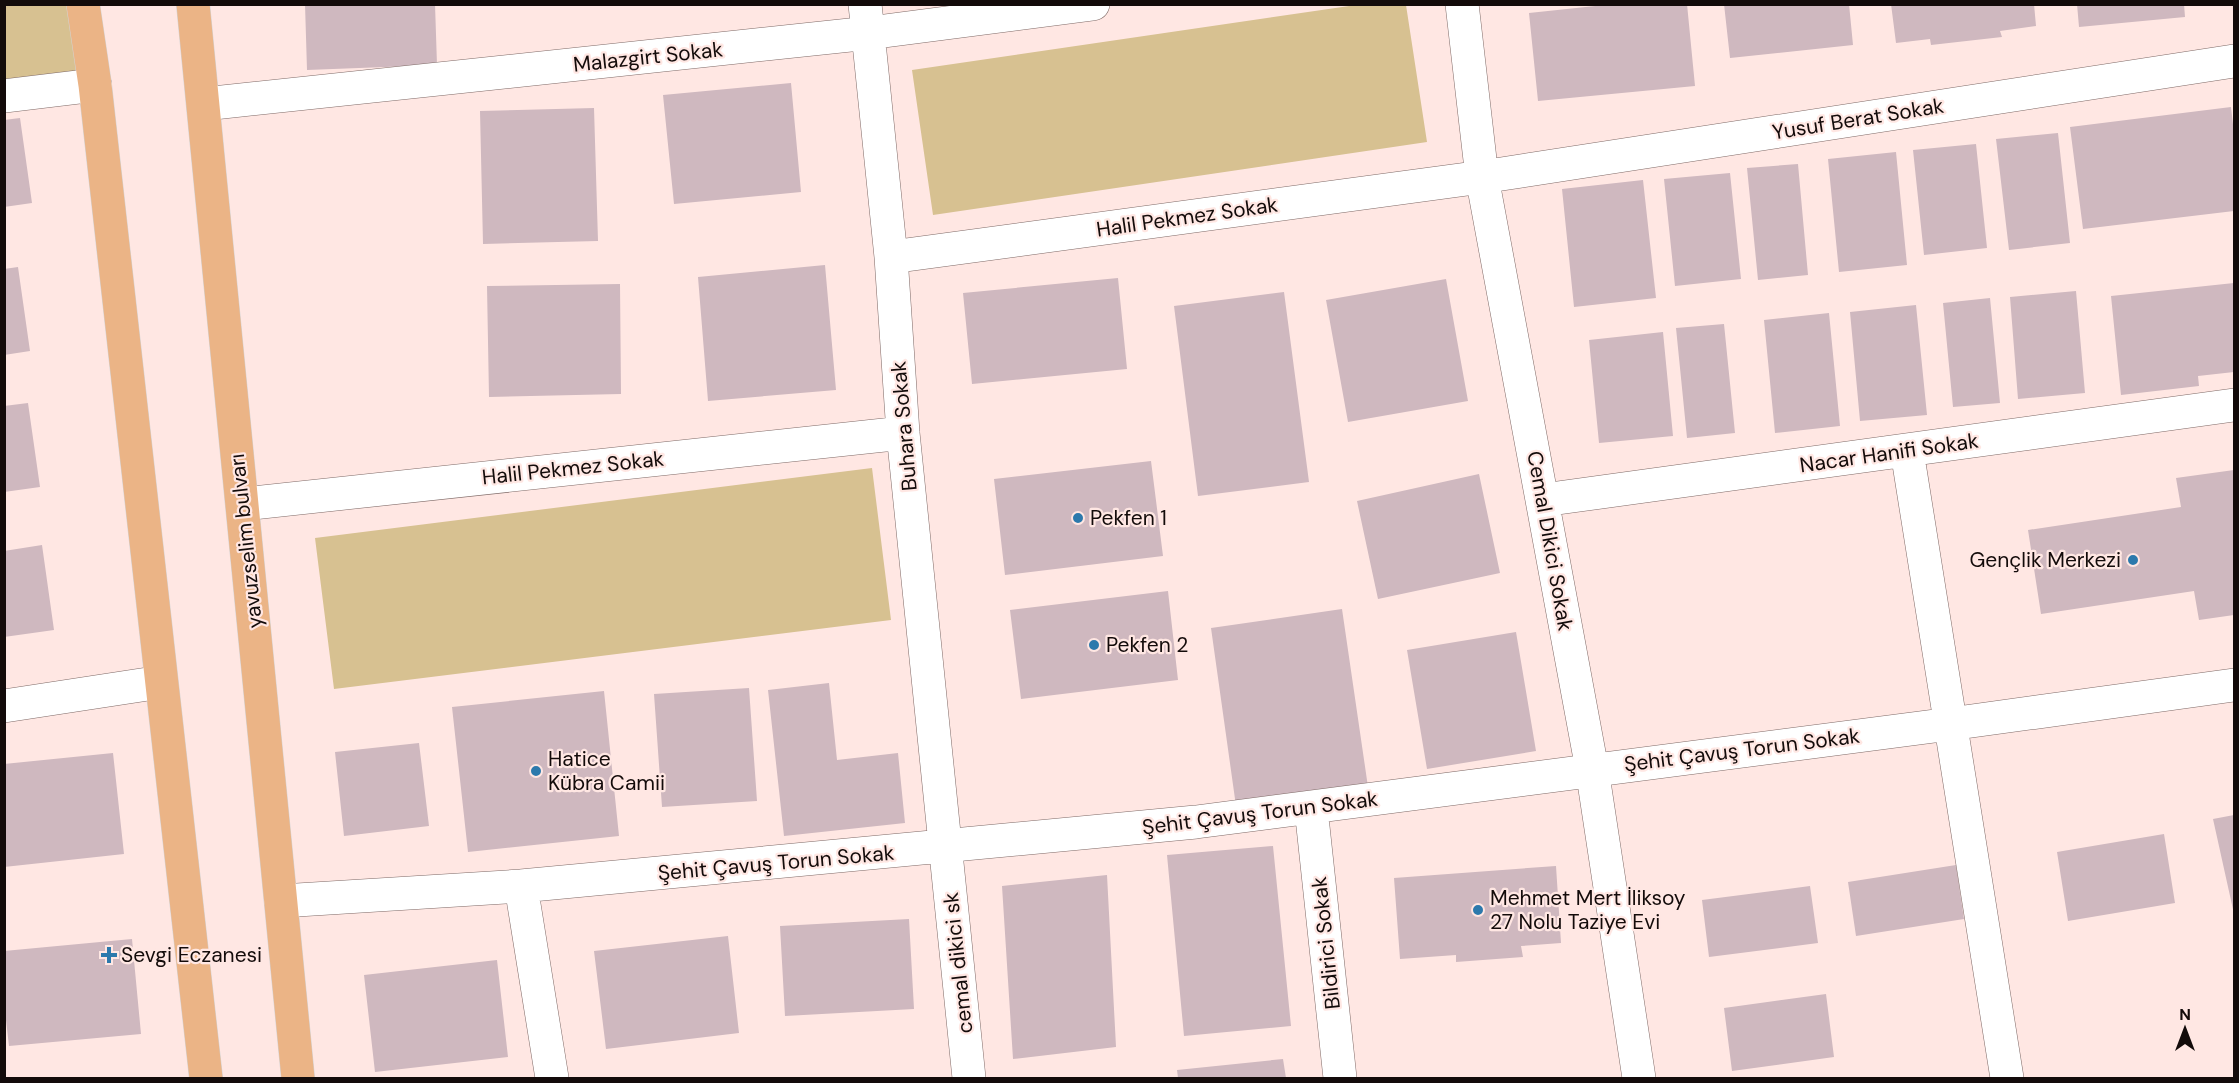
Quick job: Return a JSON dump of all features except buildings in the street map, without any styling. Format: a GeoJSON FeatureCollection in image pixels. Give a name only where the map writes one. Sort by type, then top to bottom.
{"type":"FeatureCollection","features":[{"type":"Feature","properties":{"kind":"main road"},"geometry":{"type":"LineString","coordinates":[[83,4],[95,85],[206,1078]]}},
{"type":"Feature","properties":{"kind":"main road","name":"yavuzselim bulvarı"},"geometry":{"type":"LineString","coordinates":[[193,4],[298,1078]]}},
{"type":"Feature","properties":{"kind":"street","name":"Malazgirt Sokak"},"geometry":{"type":"LineString","coordinates":[[204,104],[867,19],[1093,4]]}},
{"type":"Feature","properties":{"kind":"street","name":"Cemal Dikici Sokak"},"geometry":{"type":"LineString","coordinates":[[1462,4],[1482,177],[1592,769],[1639,1078]]}},
{"type":"Feature","properties":{"kind":"street","name":"Buhara Sokak"},"geometry":{"type":"LineString","coordinates":[[867,19],[891,257],[903,433],[947,847]]}},
{"type":"Feature","properties":{"kind":"street","name":"Yusuf Berat Sokak"},"geometry":{"type":"LineString","coordinates":[[1482,177],[2235,61]]}},
{"type":"Feature","properties":{"kind":"street"},"geometry":{"type":"LineString","coordinates":[[4,96],[95,85]]}},
{"type":"Feature","properties":{"kind":"street","name":"Halil Pekmez Sokak"},"geometry":{"type":"LineString","coordinates":[[891,257],[1482,177]]}},
{"type":"Feature","properties":{"kind":"street","name":"Nacar Hanifi Sokak"},"geometry":{"type":"LineString","coordinates":[[1543,500],[2235,405]]}},
{"type":"Feature","properties":{"kind":"street","name":"Halil Pekmez Sokak"},"geometry":{"type":"LineString","coordinates":[[243,504],[903,433]]}},
{"type":"Feature","properties":{"kind":"street"},"geometry":{"type":"LineString","coordinates":[[1907,451],[2007,1078]]}},
{"type":"Feature","properties":{"kind":"street"},"geometry":{"type":"LineString","coordinates":[[4,706],[161,682]]}},
{"type":"Feature","properties":{"kind":"street","name":"Şehit Çavuş Torun Sokak"},"geometry":{"type":"LineString","coordinates":[[281,902],[521,886],[947,847],[1311,808],[2235,685]]}},
{"type":"Feature","properties":{"kind":"street","name":"Bildirici Sokak"},"geometry":{"type":"LineString","coordinates":[[1311,808],[1340,1078]]}},
{"type":"Feature","properties":{"kind":"street","name":"cemal dikici sk"},"geometry":{"type":"LineString","coordinates":[[947,847],[969,1078]]}},
{"type":"Feature","properties":{"kind":"street"},"geometry":{"type":"LineString","coordinates":[[521,886],[552,1078]]}},
{"type":"Feature","properties":{"kind":"shaded area"},"geometry":{"type":"Polygon","coordinates":[[[4,5],[83,5],[95,85],[5,96],[4,5]]]}},
{"type":"Feature","properties":{"kind":"shaded area"},"geometry":{"type":"Polygon","coordinates":[[[1356,5],[1406,5],[1427,142],[933,215],[912,70],[1356,5]]]}},
{"type":"Feature","properties":{"kind":"shaded area"},"geometry":{"type":"Polygon","coordinates":[[[872,468],[891,620],[334,689],[315,538],[872,468]]]}},
{"type":"Feature","properties":{"kind":"place","name":"Pekfen 1"},"geometry":{"type":"Point","coordinates":[1078,518]}},
{"type":"Feature","properties":{"kind":"place","name":"Gençlik Merkezi"},"geometry":{"type":"Point","coordinates":[2133,560]}},
{"type":"Feature","properties":{"kind":"place","name":"Pekfen 2"},"geometry":{"type":"Point","coordinates":[1094,645]}},
{"type":"Feature","properties":{"kind":"place","name":"Hatice Kübra Camii"},"geometry":{"type":"Point","coordinates":[536,771]}},
{"type":"Feature","properties":{"kind":"place","name":"Mehmet Mert İliksoy 27 Nolu Taziye Evi"},"geometry":{"type":"Point","coordinates":[1478,910]}},
{"type":"Feature","properties":{"kind":"place","name":"Sevgi Eczanesi"},"geometry":{"type":"Point","coordinates":[109,955]}}]}
